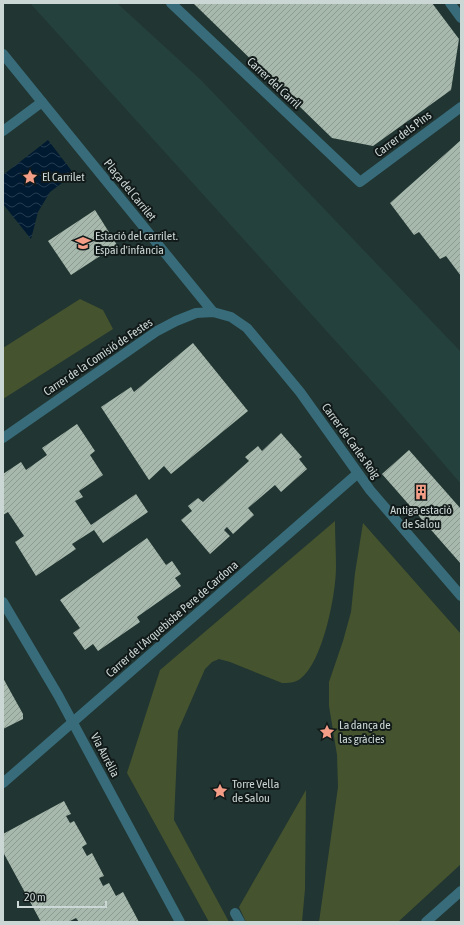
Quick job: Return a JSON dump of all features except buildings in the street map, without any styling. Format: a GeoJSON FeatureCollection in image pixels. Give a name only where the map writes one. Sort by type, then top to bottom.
{"type":"FeatureCollection","features":[{"type":"Feature","properties":{"kind":"street","name":"Carrer del Carril"},"geometry":{"type":"LineString","coordinates":[[171,3],[360,182]]}},
{"type":"Feature","properties":{"kind":"street"},"geometry":{"type":"LineString","coordinates":[[450,3],[461,18]]}},
{"type":"Feature","properties":{"kind":"street","name":"Plaça del Carrilet"},"geometry":{"type":"LineString","coordinates":[[3,54],[213,312]]}},
{"type":"Feature","properties":{"kind":"street"},"geometry":{"type":"LineString","coordinates":[[3,130],[42,102]]}},
{"type":"Feature","properties":{"kind":"street","name":"Carrer dels Pins"},"geometry":{"type":"LineString","coordinates":[[360,182],[461,107]]}},
{"type":"Feature","properties":{"kind":"street","name":"Carrer de la Comisió de Festes"},"geometry":{"type":"LineString","coordinates":[[3,438],[157,332],[176,321],[196,313],[213,312]]}},
{"type":"Feature","properties":{"kind":"street","name":"Carrer de Carles Roig"},"geometry":{"type":"LineString","coordinates":[[213,312],[231,317],[247,328],[300,392],[357,474],[461,596]]}},
{"type":"Feature","properties":{"kind":"street","name":"Carrer de l'Arquebisbe Pere de Cardona"},"geometry":{"type":"LineString","coordinates":[[3,783],[357,474]]}},
{"type":"Feature","properties":{"kind":"street","name":"Via Aurèlia"},"geometry":{"type":"LineString","coordinates":[[3,602],[73,722],[180,922]]}},
{"type":"Feature","properties":{"kind":"street"},"geometry":{"type":"LineString","coordinates":[[426,922],[461,891]]}},
{"type":"Feature","properties":{"kind":"shaded area"},"geometry":{"type":"Polygon","coordinates":[[[30,3],[117,3],[201,80],[461,352],[461,484],[388,399],[30,3]]]}},
{"type":"Feature","properties":{"kind":"green space"},"geometry":{"type":"Polygon","coordinates":[[[80,299],[103,310],[113,329],[3,399],[3,348],[80,299]]]}},
{"type":"Feature","properties":{"kind":"green space"},"geometry":{"type":"Polygon","coordinates":[[[335,521],[336,567],[334,594],[327,627],[315,658],[308,670],[298,680],[282,683],[230,662],[219,659],[212,662],[205,669],[178,731],[174,820],[229,922],[209,922],[127,773],[160,670],[335,521]]]}},
{"type":"Feature","properties":{"kind":"green space"},"geometry":{"type":"Polygon","coordinates":[[[363,523],[461,634],[461,864],[398,922],[319,922],[338,787],[337,755],[329,706],[329,682],[351,612],[355,573],[363,523]]]}},
{"type":"Feature","properties":{"kind":"green space"},"geometry":{"type":"Polygon","coordinates":[[[306,790],[305,889],[302,922],[246,922],[239,907],[306,790]]]}},
{"type":"Feature","properties":{"kind":"water"},"geometry":{"type":"Polygon","coordinates":[[[48,140],[74,174],[50,192],[38,212],[31,239],[3,204],[3,175],[48,140]]]}},
{"type":"Feature","properties":{"kind":"place","name":"El Carrilet"},"geometry":{"type":"Point","coordinates":[30,177]}},
{"type":"Feature","properties":{"kind":"place","name":"Estació del carrilet. Espai d'infància"},"geometry":{"type":"Point","coordinates":[83,243]}},
{"type":"Feature","properties":{"kind":"place","name":"Antiga estació de Salou"},"geometry":{"type":"Point","coordinates":[421,492]}},
{"type":"Feature","properties":{"kind":"place","name":"La dança de las gràcies"},"geometry":{"type":"Point","coordinates":[327,732]}},
{"type":"Feature","properties":{"kind":"place","name":"Torre Vella de Salou"},"geometry":{"type":"Point","coordinates":[220,791]}}]}
